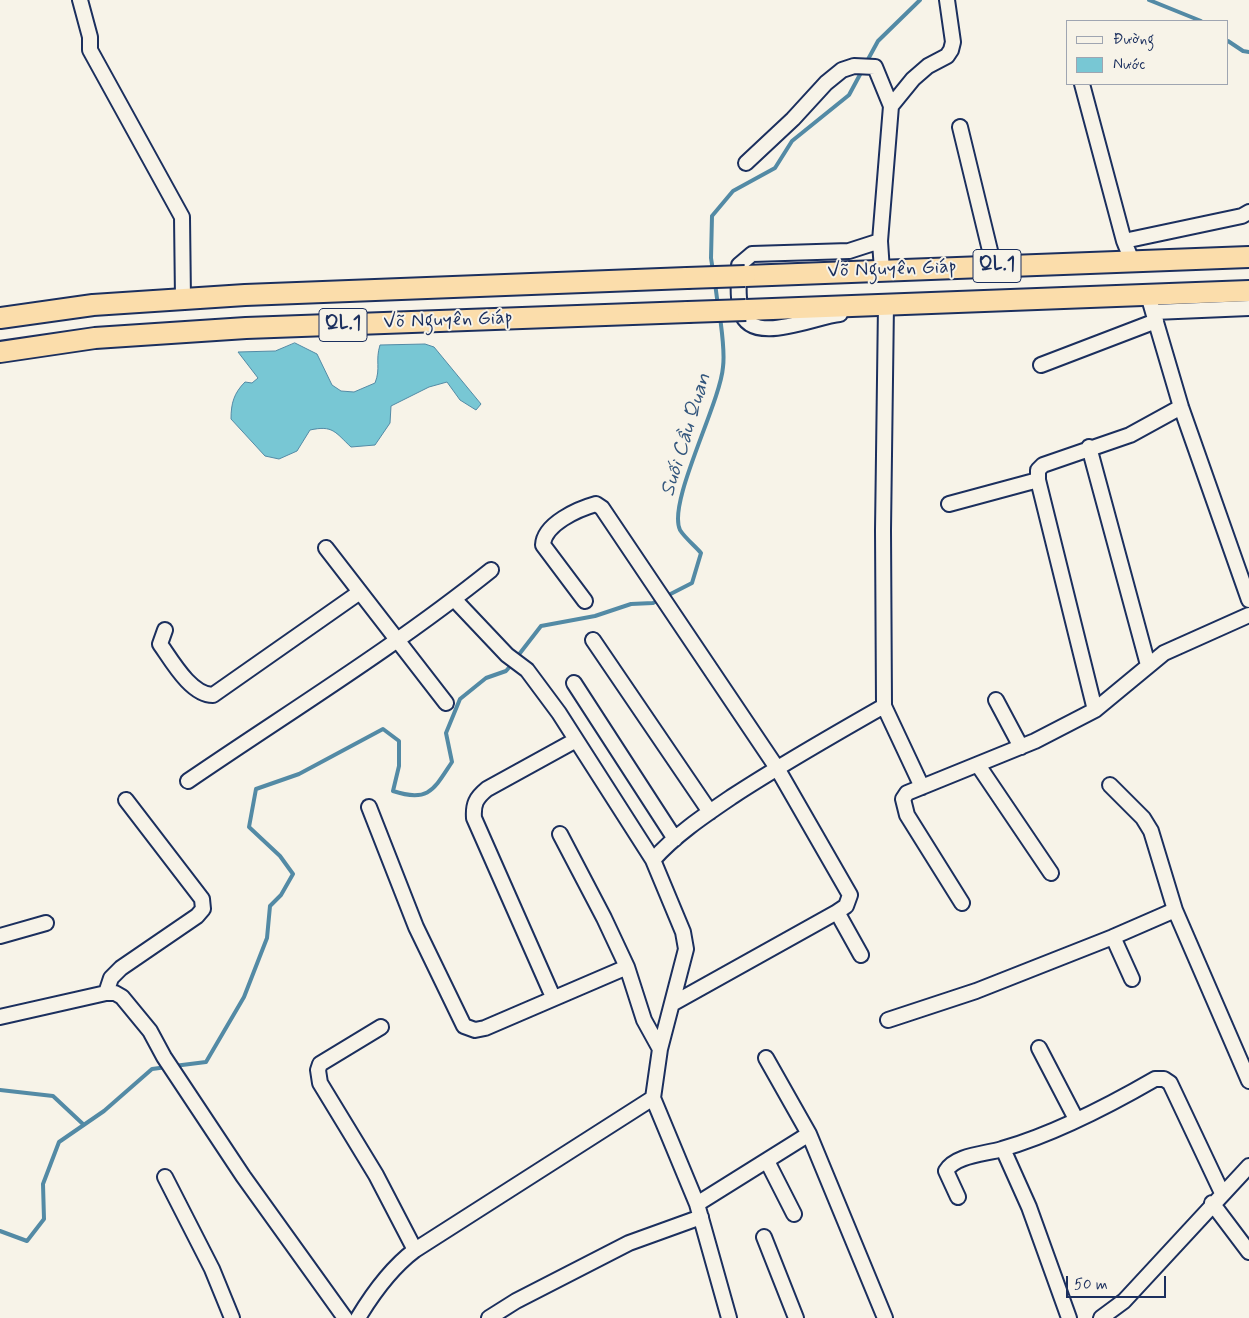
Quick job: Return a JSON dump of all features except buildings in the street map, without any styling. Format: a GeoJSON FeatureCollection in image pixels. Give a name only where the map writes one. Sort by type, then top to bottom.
{"type":"FeatureCollection","features":[{"type":"Feature","properties":{"kind":"highway","name":"Võ Nguyên Giáp"},"geometry":{"type":"LineString","coordinates":[[0,318],[93,305],[183,299],[1249,257]]}},
{"type":"Feature","properties":{"kind":"highway","name":"Võ Nguyên Giáp"},"geometry":{"type":"LineString","coordinates":[[0,352],[95,338],[246,328],[746,310],[886,308],[1153,309],[1249,291]]}},
{"type":"Feature","properties":{"kind":"street"},"geometry":{"type":"LineString","coordinates":[[80,0],[90,37],[90,50],[182,217],[183,299]]}},
{"type":"Feature","properties":{"kind":"street"},"geometry":{"type":"LineString","coordinates":[[891,106],[913,79],[928,66],[947,56],[951,50],[953,42],[947,1]]}},
{"type":"Feature","properties":{"kind":"street"},"geometry":{"type":"LineString","coordinates":[[746,163],[826,83],[842,70],[854,66],[876,67],[891,106],[880,241],[882,271]]}},
{"type":"Feature","properties":{"kind":"street"},"geometry":{"type":"LineString","coordinates":[[1082,85],[1124,241],[1132,262]]}},
{"type":"Feature","properties":{"kind":"street"},"geometry":{"type":"LineString","coordinates":[[960,127],[994,266]]}},
{"type":"Feature","properties":{"kind":"street"},"geometry":{"type":"LineString","coordinates":[[1124,241],[1242,216],[1249,212]]}},
{"type":"Feature","properties":{"kind":"street"},"geometry":{"type":"LineString","coordinates":[[880,241],[849,251],[752,254],[739,265],[740,310],[746,322],[768,329],[836,314],[886,308],[882,530],[884,706],[922,786]]}},
{"type":"Feature","properties":{"kind":"street"},"geometry":{"type":"LineString","coordinates":[[1040,365],[1153,309],[1249,308]]}},
{"type":"Feature","properties":{"kind":"street"},"geometry":{"type":"LineString","coordinates":[[1153,309],[1181,407],[1249,600]]}},
{"type":"Feature","properties":{"kind":"street"},"geometry":{"type":"LineString","coordinates":[[1095,710],[1038,480],[1038,470],[1043,465],[1088,447],[1130,435],[1181,407]]}},
{"type":"Feature","properties":{"kind":"street"},"geometry":{"type":"LineString","coordinates":[[1088,447],[1148,665]]}},
{"type":"Feature","properties":{"kind":"street"},"geometry":{"type":"LineString","coordinates":[[949,504],[1038,480]]}},
{"type":"Feature","properties":{"kind":"street"},"geometry":{"type":"LineString","coordinates":[[585,601],[543,545],[543,537],[549,530],[580,509],[596,504],[602,508],[670,612],[777,768],[850,895],[846,906],[838,912],[672,1004]]}},
{"type":"Feature","properties":{"kind":"street"},"geometry":{"type":"LineString","coordinates":[[326,548],[446,703]]}},
{"type":"Feature","properties":{"kind":"street"},"geometry":{"type":"LineString","coordinates":[[188,781],[397,639],[491,570]]}},
{"type":"Feature","properties":{"kind":"street"},"geometry":{"type":"LineString","coordinates":[[165,630],[160,644],[193,686],[204,695],[213,695],[360,592]]}},
{"type":"Feature","properties":{"kind":"street"},"geometry":{"type":"LineString","coordinates":[[454,599],[508,655],[527,670],[576,740],[653,860],[683,932],[686,949],[660,1049],[653,1098],[699,1210],[729,1318]]}},
{"type":"Feature","properties":{"kind":"street"},"geometry":{"type":"LineString","coordinates":[[962,902],[903,808],[902,799],[907,793],[1021,747],[1095,710],[1164,653],[1249,615]]}},
{"type":"Feature","properties":{"kind":"street"},"geometry":{"type":"LineString","coordinates":[[593,640],[710,812]]}},
{"type":"Feature","properties":{"kind":"street"},"geometry":{"type":"LineString","coordinates":[[574,683],[676,839]]}},
{"type":"Feature","properties":{"kind":"street"},"geometry":{"type":"LineString","coordinates":[[996,700],[1021,747]]}},
{"type":"Feature","properties":{"kind":"street"},"geometry":{"type":"LineString","coordinates":[[653,860],[669,842],[676,839],[710,812],[777,768],[884,706]]}},
{"type":"Feature","properties":{"kind":"street"},"geometry":{"type":"LineString","coordinates":[[553,997],[474,818],[473,808],[477,797],[487,788],[576,740]]}},
{"type":"Feature","properties":{"kind":"street"},"geometry":{"type":"LineString","coordinates":[[978,765],[1051,873]]}},
{"type":"Feature","properties":{"kind":"street"},"geometry":{"type":"LineString","coordinates":[[1110,784],[1142,818],[1151,831],[1175,910],[1249,1081]]}},
{"type":"Feature","properties":{"kind":"street"},"geometry":{"type":"LineString","coordinates":[[106,993],[111,978],[121,968],[198,916],[203,909],[202,899],[126,800]]}},
{"type":"Feature","properties":{"kind":"street"},"geometry":{"type":"LineString","coordinates":[[369,807],[416,927],[464,1026],[475,1030],[485,1028],[553,997],[627,967]]}},
{"type":"Feature","properties":{"kind":"street"},"geometry":{"type":"LineString","coordinates":[[560,834],[604,918],[627,967],[644,1020],[660,1049]]}},
{"type":"Feature","properties":{"kind":"street"},"geometry":{"type":"LineString","coordinates":[[888,1020],[976,992],[1175,910]]}},
{"type":"Feature","properties":{"kind":"street"},"geometry":{"type":"LineString","coordinates":[[838,912],[861,955]]}},
{"type":"Feature","properties":{"kind":"street"},"geometry":{"type":"LineString","coordinates":[[0,936],[46,923]]}},
{"type":"Feature","properties":{"kind":"street"},"geometry":{"type":"LineString","coordinates":[[1113,937],[1132,979]]}},
{"type":"Feature","properties":{"kind":"street"},"geometry":{"type":"LineString","coordinates":[[0,1017],[106,993],[115,993],[129,1004],[150,1031],[164,1057],[243,1176],[345,1318]]}},
{"type":"Feature","properties":{"kind":"street"},"geometry":{"type":"LineString","coordinates":[[381,1027],[320,1064],[319,1076],[327,1095],[376,1175],[415,1250]]}},
{"type":"Feature","properties":{"kind":"street"},"geometry":{"type":"LineString","coordinates":[[1039,1048],[1076,1119]]}},
{"type":"Feature","properties":{"kind":"street"},"geometry":{"type":"LineString","coordinates":[[766,1058],[809,1134],[885,1318]]}},
{"type":"Feature","properties":{"kind":"street"},"geometry":{"type":"LineString","coordinates":[[958,1197],[947,1177],[946,1171],[949,1166],[1047,1133],[1155,1079],[1164,1079],[1170,1083],[1181,1102],[1217,1198],[1249,1252]]}},
{"type":"Feature","properties":{"kind":"street"},"geometry":{"type":"LineString","coordinates":[[358,1318],[367,1302],[400,1262],[415,1250],[653,1098]]}},
{"type":"Feature","properties":{"kind":"street"},"geometry":{"type":"LineString","coordinates":[[489,1318],[516,1301],[629,1243],[699,1210],[767,1161],[809,1134]]}},
{"type":"Feature","properties":{"kind":"street"},"geometry":{"type":"LineString","coordinates":[[1003,1149],[1028,1207],[1069,1318]]}},
{"type":"Feature","properties":{"kind":"street"},"geometry":{"type":"LineString","coordinates":[[767,1161],[794,1214]]}},
{"type":"Feature","properties":{"kind":"street"},"geometry":{"type":"LineString","coordinates":[[1101,1318],[1124,1301],[1217,1198],[1249,1166]]}},
{"type":"Feature","properties":{"kind":"street"},"geometry":{"type":"LineString","coordinates":[[166,1178],[212,1269],[232,1318]]}},
{"type":"Feature","properties":{"kind":"street"},"geometry":{"type":"LineString","coordinates":[[764,1237],[796,1318]]}},
{"type":"Feature","properties":{"kind":"water"},"geometry":{"type":"Polygon","coordinates":[[[295,343],[317,354],[332,385],[341,391],[354,392],[375,383],[378,373],[380,345],[425,344],[434,347],[481,404],[476,410],[460,400],[447,382],[429,387],[391,406],[390,423],[375,445],[351,447],[333,431],[324,428],[310,430],[297,451],[279,459],[265,456],[231,419],[233,403],[238,390],[245,382],[252,383],[258,378],[238,352],[275,351],[295,343]]]}},
{"type":"Feature","properties":{"kind":"waterway","name":"Suối Cầu Quan"},"geometry":{"type":"LineString","coordinates":[[866,63],[878,41],[920,0]]}},
{"type":"Feature","properties":{"kind":"waterway","name":"Suối Cầu Quan"},"geometry":{"type":"LineString","coordinates":[[1149,0],[1199,20]]}},
{"type":"Feature","properties":{"kind":"waterway","name":"Suối Cầu Quan"},"geometry":{"type":"LineString","coordinates":[[1229,42],[1243,51],[1249,52]]}},
{"type":"Feature","properties":{"kind":"waterway","name":"Suối Cầu Quan"},"geometry":{"type":"LineString","coordinates":[[713,271],[711,258],[712,216],[733,191],[775,168],[792,141],[849,95],[863,69]]}},
{"type":"Feature","properties":{"kind":"waterway","name":"Suối Cầu Quan"},"geometry":{"type":"LineString","coordinates":[[715,283],[718,306]]}},
{"type":"Feature","properties":{"kind":"waterway","name":"Suối Cầu Quan"},"geometry":{"type":"LineString","coordinates":[[517,657],[541,626],[595,616],[631,604],[653,603],[692,583],[701,553],[680,530],[678,517],[687,476],[720,384],[724,355],[720,317]]}},
{"type":"Feature","properties":{"kind":"waterway","name":"Suối Cầu Quan"},"geometry":{"type":"LineString","coordinates":[[174,1066],[206,1062],[244,997],[267,938],[270,906],[281,895],[293,874],[280,856],[249,827],[256,789],[299,774],[383,729],[399,741],[399,766],[393,791],[405,794],[423,794],[435,786],[452,762],[446,733],[460,699],[486,678],[506,671],[513,663]]}},
{"type":"Feature","properties":{"kind":"waterway","name":"Suối Cầu Quan"},"geometry":{"type":"LineString","coordinates":[[0,1231],[27,1241],[44,1219],[43,1184],[59,1142],[104,1111],[152,1069],[167,1067]]}},
{"type":"Feature","properties":{"kind":"waterway"},"geometry":{"type":"LineString","coordinates":[[0,1090],[53,1096],[84,1125]]}}]}
